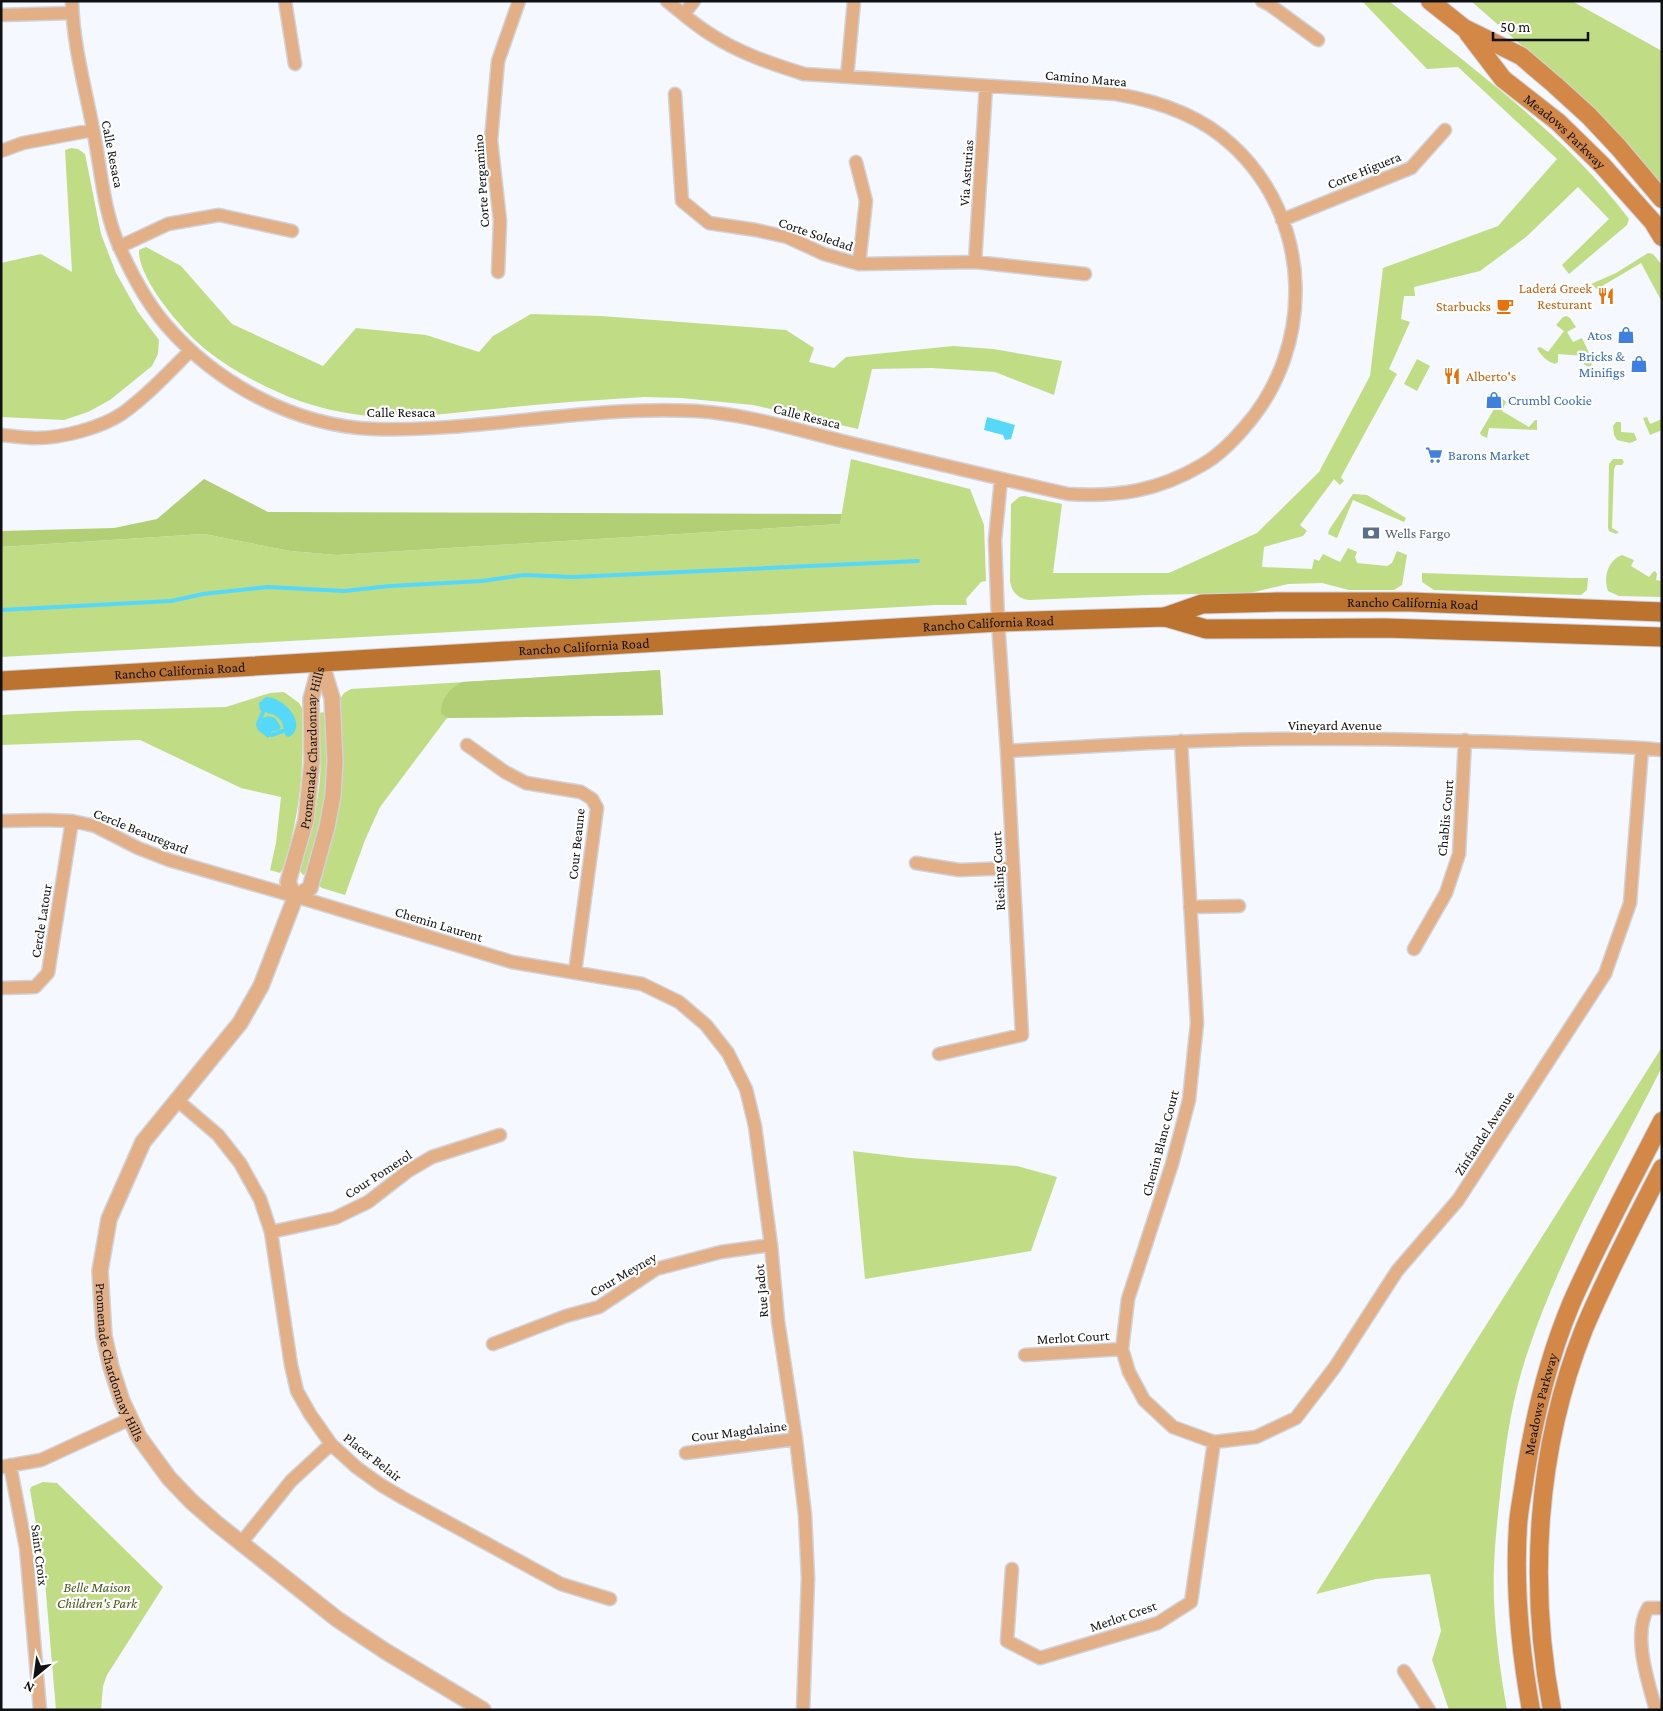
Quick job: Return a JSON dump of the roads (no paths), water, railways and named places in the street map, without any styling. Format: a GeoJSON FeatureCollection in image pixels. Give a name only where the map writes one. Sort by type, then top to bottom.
{"type":"FeatureCollection","features":[{"type":"Feature","properties":{"kind":"main road","name":"Meadows Parkway"},"geometry":{"type":"LineString","coordinates":[[1430,1],[1464,28],[1521,56],[1556,85],[1590,116],[1662,199]]}},
{"type":"Feature","properties":{"kind":"main road","name":"Meadows Parkway"},"geometry":{"type":"LineString","coordinates":[[1464,28],[1503,79],[1558,122],[1659,224]]}},
{"type":"Feature","properties":{"kind":"main road","name":"Rancho California Road"},"geometry":{"type":"LineString","coordinates":[[1,681],[998,622],[1165,617],[1202,604],[1411,602],[1662,612]]}},
{"type":"Feature","properties":{"kind":"main road"},"geometry":{"type":"LineString","coordinates":[[1277,628],[1303,618],[1394,617],[1411,602]]}},
{"type":"Feature","properties":{"kind":"main road","name":"Rancho California Road"},"geometry":{"type":"LineString","coordinates":[[1165,617],[1206,629],[1385,628],[1662,637]]}},
{"type":"Feature","properties":{"kind":"main road","name":"Meadows Parkway"},"geometry":{"type":"LineString","coordinates":[[1531,1710],[1520,1636],[1518,1524],[1536,1413],[1545,1379],[1570,1306],[1589,1264],[1662,1121]]}},
{"type":"Feature","properties":{"kind":"main road","name":"Meadows Parkway"},"geometry":{"type":"LineString","coordinates":[[1552,1710],[1546,1675],[1540,1601],[1539,1556],[1542,1504],[1547,1468],[1565,1385],[1584,1329],[1618,1255],[1662,1168]]}},
{"type":"Feature","properties":{"kind":"street"},"geometry":{"type":"LineString","coordinates":[[285,1],[295,64]]}},
{"type":"Feature","properties":{"kind":"street","name":"Corte Pergamino"},"geometry":{"type":"LineString","coordinates":[[498,272],[500,221],[491,140],[498,61],[520,1]]}},
{"type":"Feature","properties":{"kind":"street","name":"Camino Marea"},"geometry":{"type":"LineString","coordinates":[[667,1],[710,34],[740,50],[771,64],[804,74],[1116,94],[1166,106],[1201,122],[1232,144],[1255,170],[1271,196],[1290,241],[1294,263],[1296,301],[1292,336],[1282,367],[1269,395],[1252,419],[1230,444],[1204,464],[1178,478],[1152,488],[1123,494],[1095,496],[1068,494],[1001,479]]}},
{"type":"Feature","properties":{"kind":"street"},"geometry":{"type":"LineString","coordinates":[[684,14],[694,1]]}},
{"type":"Feature","properties":{"kind":"street"},"geometry":{"type":"LineString","coordinates":[[847,77],[854,1]]}},
{"type":"Feature","properties":{"kind":"street"},"geometry":{"type":"LineString","coordinates":[[1262,1],[1318,40]]}},
{"type":"Feature","properties":{"kind":"street"},"geometry":{"type":"LineString","coordinates":[[1,15],[72,7]]}},
{"type":"Feature","properties":{"kind":"street","name":"Calle Resaca"},"geometry":{"type":"LineString","coordinates":[[72,7],[80,64],[110,220],[119,247],[140,288],[164,323],[190,350],[227,380],[262,398],[298,414],[328,422],[371,429],[414,429],[640,410],[699,411],[763,421],[1001,479]]}},
{"type":"Feature","properties":{"kind":"street","name":"Via Asturias"},"geometry":{"type":"LineString","coordinates":[[975,262],[986,86]]}},
{"type":"Feature","properties":{"kind":"street","name":"Corte Soledad"},"geometry":{"type":"LineString","coordinates":[[675,94],[682,202],[709,223],[787,237],[824,254],[860,264],[975,262],[1085,274]]}},
{"type":"Feature","properties":{"kind":"street"},"geometry":{"type":"LineString","coordinates":[[1,151],[24,143],[93,130]]}},
{"type":"Feature","properties":{"kind":"street","name":"Corte Higuera"},"geometry":{"type":"LineString","coordinates":[[1282,220],[1411,168],[1445,130]]}},
{"type":"Feature","properties":{"kind":"street"},"geometry":{"type":"LineString","coordinates":[[856,162],[866,201],[860,264]]}},
{"type":"Feature","properties":{"kind":"street"},"geometry":{"type":"LineString","coordinates":[[119,247],[168,224],[219,215],[292,230]]}},
{"type":"Feature","properties":{"kind":"street"},"geometry":{"type":"LineString","coordinates":[[1,435],[36,438],[71,434],[100,424],[121,414],[148,393],[190,350]]}},
{"type":"Feature","properties":{"kind":"street","name":"Riesling Court"},"geometry":{"type":"LineString","coordinates":[[939,1054],[1022,1035],[1007,751],[998,622],[995,540],[1001,479]]}},
{"type":"Feature","properties":{"kind":"street","name":"Promenade Chardonnay Hills"},"geometry":{"type":"LineString","coordinates":[[295,898],[288,882],[306,820],[312,761],[311,699],[321,662]]}},
{"type":"Feature","properties":{"kind":"street","name":"Promenade Chardonnay Hills"},"geometry":{"type":"LineString","coordinates":[[321,662],[332,698],[335,760],[333,796],[323,844],[310,888],[295,898],[261,986],[234,1030],[143,1142],[109,1219],[100,1271],[104,1336],[111,1367],[130,1419],[153,1458],[191,1501],[337,1619],[384,1651],[483,1710]]}},
{"type":"Feature","properties":{"kind":"street","name":"Vineyard Avenue"},"geometry":{"type":"LineString","coordinates":[[1007,751],[1182,741],[1272,739],[1465,740],[1662,750]]}},
{"type":"Feature","properties":{"kind":"street","name":"Chablis Court"},"geometry":{"type":"LineString","coordinates":[[1414,949],[1446,893],[1459,854],[1465,740]]}},
{"type":"Feature","properties":{"kind":"street","name":"Chenin Blanc Court"},"geometry":{"type":"LineString","coordinates":[[1182,741],[1196,1023],[1189,1100],[1172,1164],[1128,1300],[1122,1349],[1130,1372],[1144,1400],[1173,1427],[1214,1442]]}},
{"type":"Feature","properties":{"kind":"street","name":"Cour Beaune"},"geometry":{"type":"LineString","coordinates":[[467,745],[505,772],[526,783],[581,792],[592,799],[597,808],[575,972]]}},
{"type":"Feature","properties":{"kind":"street","name":"Zinfandel Avenue"},"geometry":{"type":"LineString","coordinates":[[1214,1442],[1256,1437],[1296,1418],[1335,1367],[1397,1270],[1458,1200],[1605,974],[1630,903],[1642,748]]}},
{"type":"Feature","properties":{"kind":"street","name":"Cercle Beauregard"},"geometry":{"type":"LineString","coordinates":[[1,822],[72,821],[95,826],[138,848],[169,860],[295,898]]}},
{"type":"Feature","properties":{"kind":"street","name":"Cercle Latour"},"geometry":{"type":"LineString","coordinates":[[1,988],[35,987],[48,973],[72,821]]}},
{"type":"Feature","properties":{"kind":"street"},"geometry":{"type":"LineString","coordinates":[[916,863],[959,870],[1013,868]]}},
{"type":"Feature","properties":{"kind":"street","name":"Chemin Laurent"},"geometry":{"type":"LineString","coordinates":[[295,898],[512,962],[575,972]]}},
{"type":"Feature","properties":{"kind":"street"},"geometry":{"type":"LineString","coordinates":[[1190,907],[1239,906]]}},
{"type":"Feature","properties":{"kind":"street","name":"Rue Jadot"},"geometry":{"type":"LineString","coordinates":[[575,972],[642,984],[679,1002],[706,1025],[728,1053],[746,1090],[755,1126],[771,1245],[778,1321],[796,1439],[805,1515],[808,1578],[803,1710]]}},
{"type":"Feature","properties":{"kind":"street","name":"Placer Belair"},"geometry":{"type":"LineString","coordinates":[[177,1100],[218,1135],[240,1163],[260,1199],[271,1232],[291,1365],[297,1391],[331,1444],[356,1467],[380,1485],[403,1498],[562,1584],[610,1599]]}},
{"type":"Feature","properties":{"kind":"street","name":"Cour Pomerol"},"geometry":{"type":"LineString","coordinates":[[271,1232],[335,1218],[368,1202],[408,1171],[432,1157],[500,1135]]}},
{"type":"Feature","properties":{"kind":"street","name":"Cour Meyney"},"geometry":{"type":"LineString","coordinates":[[493,1344],[566,1316],[599,1307],[656,1269],[721,1252],[771,1245]]}},
{"type":"Feature","properties":{"kind":"street","name":"Merlot Court"},"geometry":{"type":"LineString","coordinates":[[1025,1355],[1122,1349]]}},
{"type":"Feature","properties":{"kind":"street"},"geometry":{"type":"LineString","coordinates":[[6,1466],[41,1460],[130,1419]]}},
{"type":"Feature","properties":{"kind":"street","name":"Cour Magdalaine"},"geometry":{"type":"LineString","coordinates":[[686,1452],[796,1439]]}},
{"type":"Feature","properties":{"kind":"street","name":"Merlot Crest"},"geometry":{"type":"LineString","coordinates":[[1012,1569],[1007,1641],[1040,1658],[1158,1623],[1190,1602],[1214,1442]]}},
{"type":"Feature","properties":{"kind":"street"},"geometry":{"type":"LineString","coordinates":[[241,1543],[291,1481],[331,1444]]}},
{"type":"Feature","properties":{"kind":"street","name":"Saint Croix"},"geometry":{"type":"LineString","coordinates":[[6,1466],[26,1548],[40,1710]]}},
{"type":"Feature","properties":{"kind":"street"},"geometry":{"type":"LineString","coordinates":[[1656,1710],[1648,1681],[1641,1638],[1644,1616],[1648,1608],[1662,1608]]}},
{"type":"Feature","properties":{"kind":"street"},"geometry":{"type":"LineString","coordinates":[[1404,1671],[1429,1710]]}},
{"type":"Feature","properties":{"kind":"water"},"geometry":{"type":"Polygon","coordinates":[[[987,417],[1015,425],[1011,439],[1005,440],[1003,435],[984,430],[987,417]]]}},
{"type":"Feature","properties":{"kind":"water"},"geometry":{"type":"Polygon","coordinates":[[[266,697],[280,702],[292,712],[296,726],[294,732],[289,737],[286,736],[279,718],[260,710],[259,703],[266,697]]]}},
{"type":"Feature","properties":{"kind":"water"},"geometry":{"type":"Polygon","coordinates":[[[268,716],[275,718],[281,727],[279,730],[271,732],[272,735],[268,738],[258,730],[256,725],[261,723],[262,718],[268,716]]]}},
{"type":"Feature","properties":{"kind":"waterway"},"geometry":{"type":"LineString","coordinates":[[1,610],[171,601],[203,594],[267,587],[344,591],[390,586],[482,581],[524,575],[573,577],[918,561]]}},
{"type":"Feature","properties":{"kind":"waterway"},"geometry":{"type":"LineString","coordinates":[[258,724],[263,712]]}},
{"type":"Feature","properties":{"kind":"waterway"},"geometry":{"type":"LineString","coordinates":[[272,735],[283,731]]}},
{"type":"Feature","properties":{"kind":"place","name":"Laderá Greek Resturant"},"geometry":{"type":"Point","coordinates":[1606,296]}},
{"type":"Feature","properties":{"kind":"place","name":"Starbucks"},"geometry":{"type":"Point","coordinates":[1505,306]}},
{"type":"Feature","properties":{"kind":"place","name":"Atos"},"geometry":{"type":"Point","coordinates":[1626,335]}},
{"type":"Feature","properties":{"kind":"place","name":"Bricks & Minifigs"},"geometry":{"type":"Point","coordinates":[1639,364]}},
{"type":"Feature","properties":{"kind":"place","name":"Alberto's"},"geometry":{"type":"Point","coordinates":[1452,376]}},
{"type":"Feature","properties":{"kind":"place","name":"Crumbl Cookie"},"geometry":{"type":"Point","coordinates":[1494,400]}},
{"type":"Feature","properties":{"kind":"place","name":"Barons Market"},"geometry":{"type":"Point","coordinates":[1434,455]}},
{"type":"Feature","properties":{"kind":"place","name":"Wells Fargo"},"geometry":{"type":"Point","coordinates":[1371,533]}},
{"type":"Feature","properties":{"kind":"park label","name":"Belle Maison Children's Park"},"geometry":{"type":"Point","coordinates":[97,1595]}}]}
